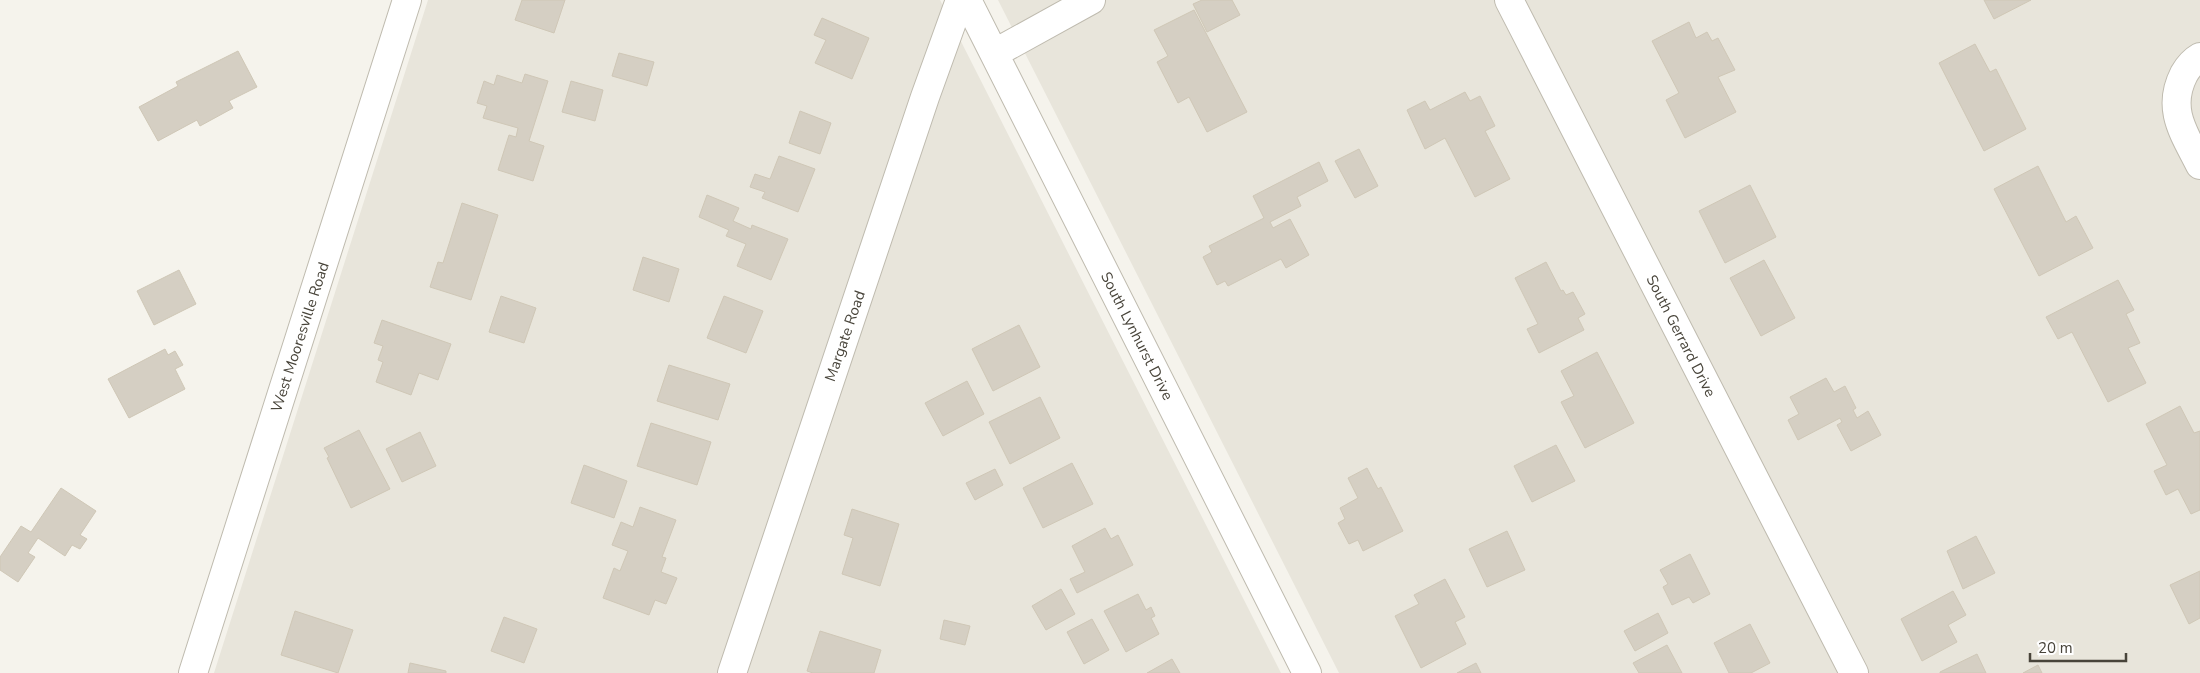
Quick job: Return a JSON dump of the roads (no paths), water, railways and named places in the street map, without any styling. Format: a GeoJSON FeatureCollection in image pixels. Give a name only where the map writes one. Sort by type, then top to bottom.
{"type":"FeatureCollection","features":[{"type":"Feature","properties":{"kind":"street","name":"West Mooresville Road"},"geometry":{"type":"LineString","coordinates":[[193,673],[407,0]]}},
{"type":"Feature","properties":{"kind":"street","name":"Margate Road"},"geometry":{"type":"LineString","coordinates":[[732,673],[922,106],[960,0]]}},
{"type":"Feature","properties":{"kind":"street","name":"South Lynhurst Drive"},"geometry":{"type":"LineString","coordinates":[[966,0],[1308,673]]}},
{"type":"Feature","properties":{"kind":"street"},"geometry":{"type":"LineString","coordinates":[[994,53],[1091,0]]}},
{"type":"Feature","properties":{"kind":"street","name":"South Gerrard Drive"},"geometry":{"type":"LineString","coordinates":[[1509,0],[1854,673]]}},
{"type":"Feature","properties":{"kind":"street"},"geometry":{"type":"LineString","coordinates":[[2200,56],[2187,69],[2180,80],[2176,95],[2176,111],[2179,124],[2200,165]]}}]}
